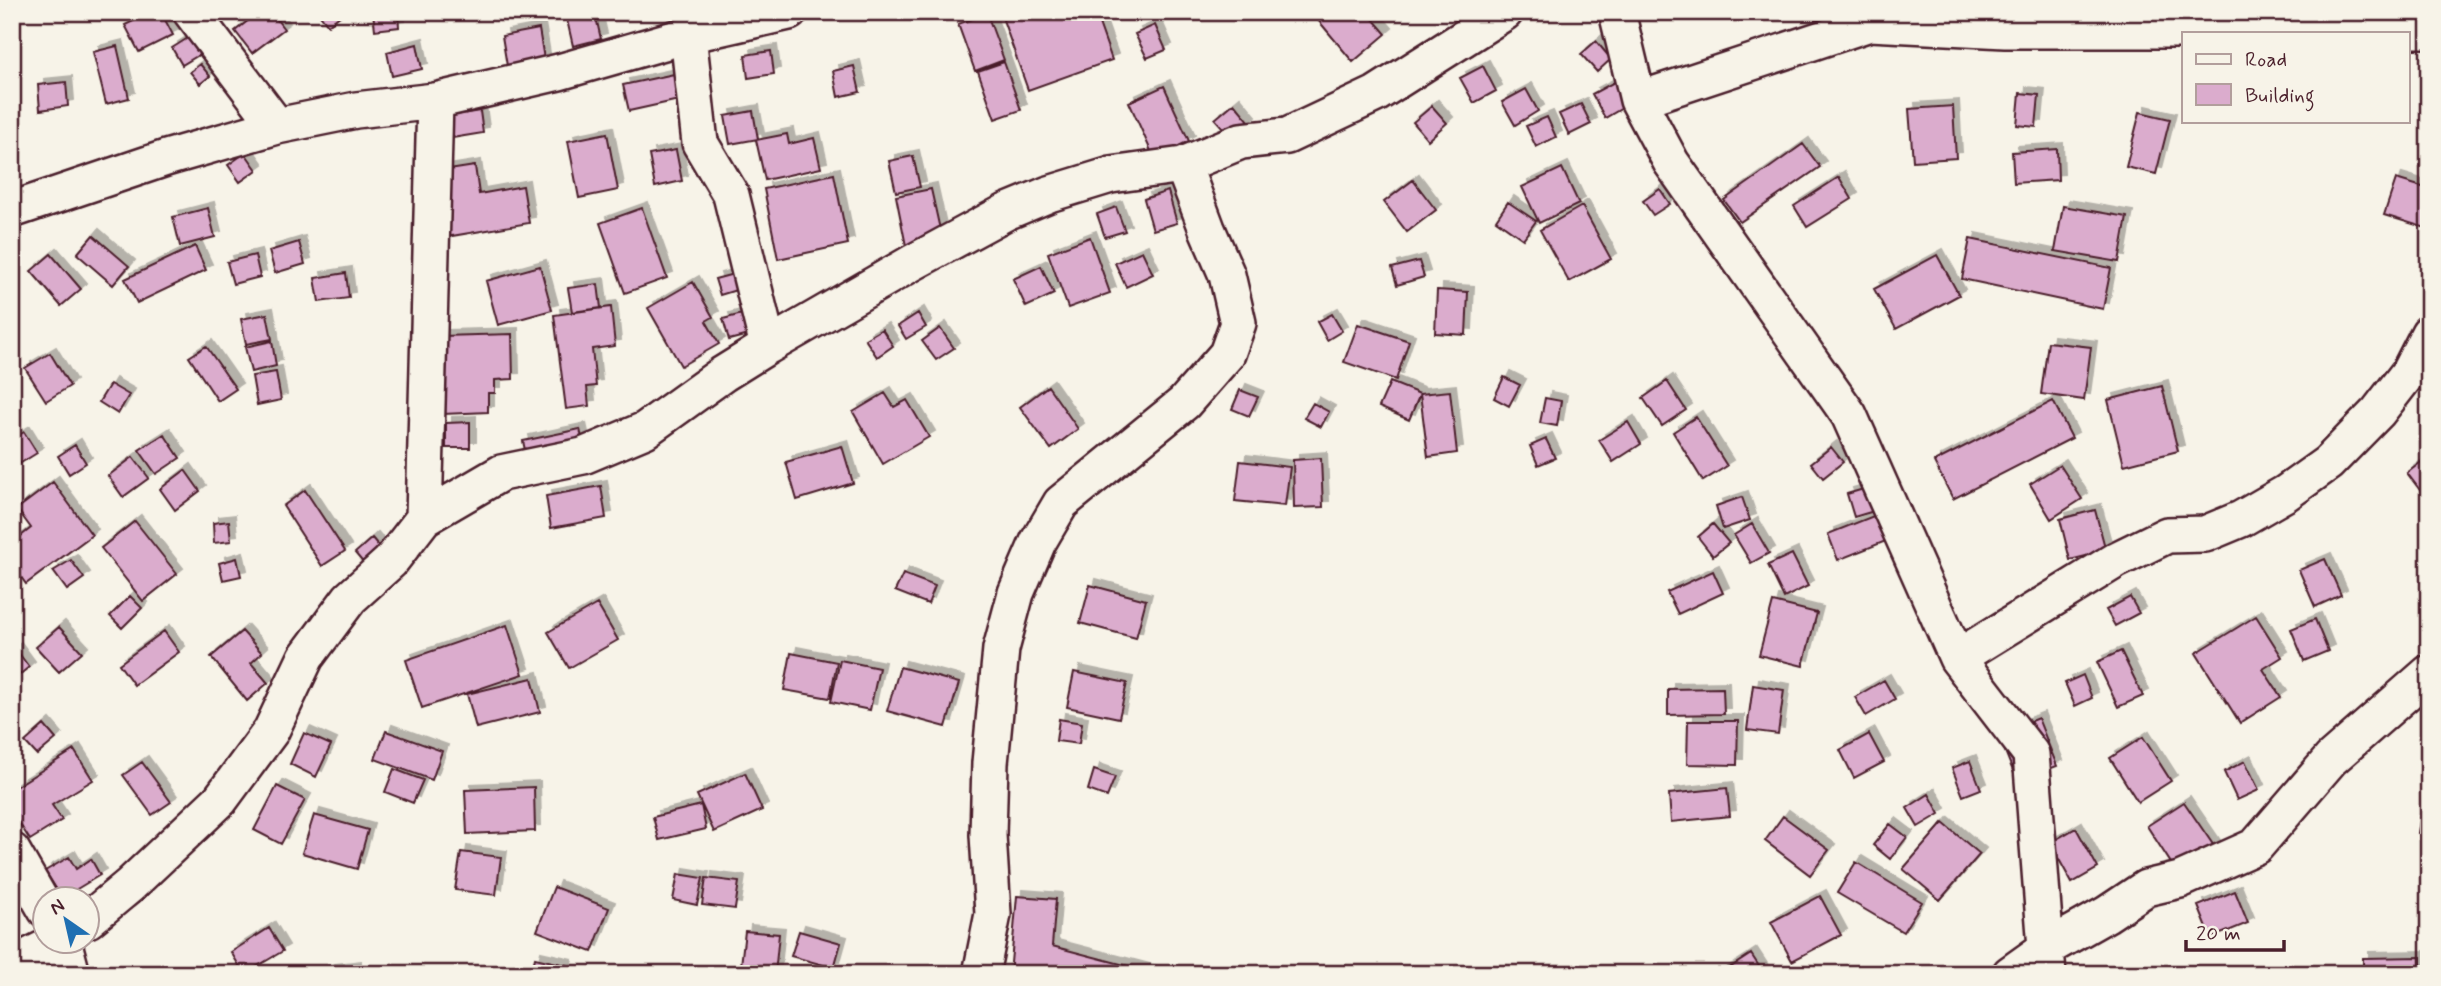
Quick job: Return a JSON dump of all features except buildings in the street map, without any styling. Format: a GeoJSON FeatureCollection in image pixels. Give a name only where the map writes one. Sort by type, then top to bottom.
{"type":"FeatureCollection","features":[{"type":"Feature","properties":{"kind":"street"},"geometry":{"type":"LineString","coordinates":[[191,12],[277,126]]}},
{"type":"Feature","properties":{"kind":"street"},"geometry":{"type":"LineString","coordinates":[[12,210],[166,158],[277,126],[356,110],[435,101],[559,72],[688,35],[789,12]]}},
{"type":"Feature","properties":{"kind":"street"},"geometry":{"type":"LineString","coordinates":[[102,909],[131,886],[220,800],[271,732],[306,657],[350,598],[390,562],[424,519],[501,473],[583,456],[645,430],[723,374],[768,346],[912,263],[1017,208],[1049,194],[1111,175],[1183,165],[1241,141],[1287,136],[1376,94],[1505,12]]}},
{"type":"Feature","properties":{"kind":"street"},"geometry":{"type":"LineString","coordinates":[[1617,12],[1638,100],[1671,162],[1849,415],[1957,658],[2031,754],[2046,961]]}},
{"type":"Feature","properties":{"kind":"street"},"geometry":{"type":"LineString","coordinates":[[1638,100],[1870,23],[2005,30],[2429,30]]}},
{"type":"Feature","properties":{"kind":"street"},"geometry":{"type":"LineString","coordinates":[[688,35],[700,143],[732,195],[768,346]]}},
{"type":"Feature","properties":{"kind":"street"},"geometry":{"type":"LineString","coordinates":[[424,519],[435,101]]}},
{"type":"Feature","properties":{"kind":"street"},"geometry":{"type":"LineString","coordinates":[[981,974],[993,914],[988,835],[990,763],[1001,649],[1016,593],[1038,542],[1061,503],[1184,404],[1227,354],[1238,323],[1227,275],[1183,165]]}},
{"type":"Feature","properties":{"kind":"street"},"geometry":{"type":"LineString","coordinates":[[1957,658],[2116,559],[2167,535],[2205,534],[2241,519],[2286,493],[2328,463],[2378,412],[2409,372],[2429,333]]}},
{"type":"Feature","properties":{"kind":"street"},"geometry":{"type":"LineString","coordinates":[[2010,974],[2046,961],[2146,888],[2180,880],[2256,846],[2330,759],[2429,673]]}},
{"type":"Feature","properties":{"kind":"street"},"geometry":{"type":"LineString","coordinates":[[12,851],[32,886]]}},
{"type":"Feature","properties":{"kind":"street"},"geometry":{"type":"LineString","coordinates":[[12,965],[34,954]]}},
{"type":"Feature","properties":{"kind":"street"},"geometry":{"type":"LineString","coordinates":[[66,954],[72,974]]}}]}
